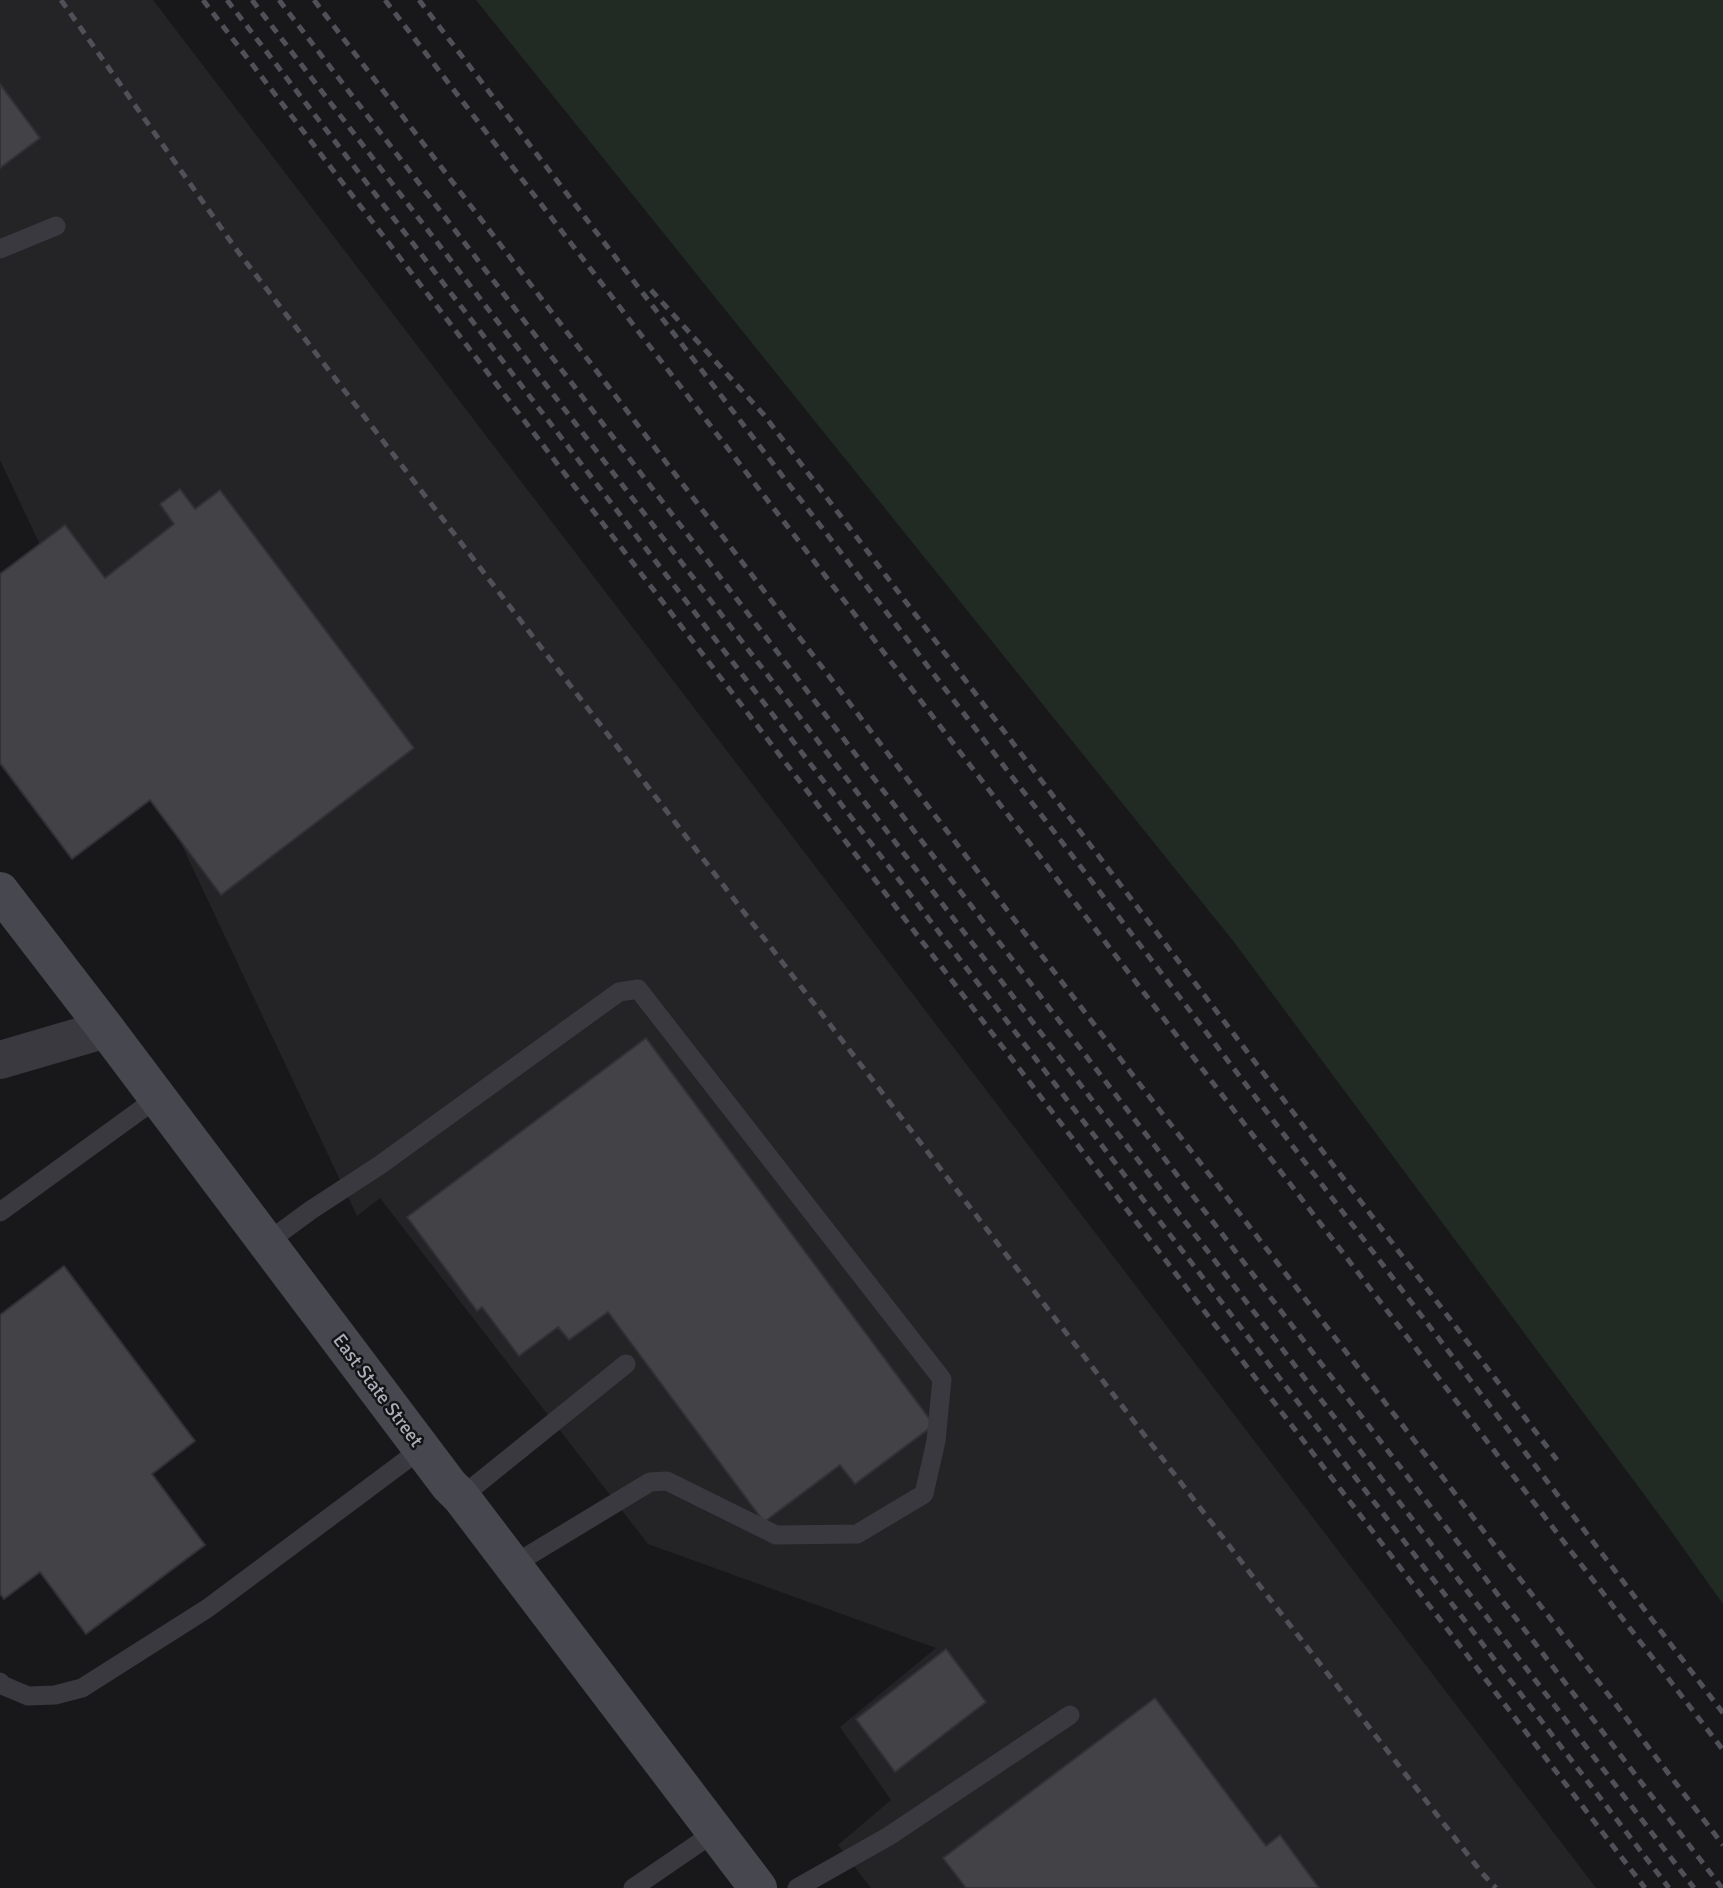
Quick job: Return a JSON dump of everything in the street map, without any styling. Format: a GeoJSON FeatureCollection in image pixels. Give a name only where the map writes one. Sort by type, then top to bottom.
{"type":"FeatureCollection","features":[{"type":"Feature","properties":{"kind":"street","name":"East State Street"},"geometry":{"type":"LineString","coordinates":[[0,891],[421,1449],[461,1497],[758,1888]]}},
{"type":"Feature","properties":{"kind":"street"},"geometry":{"type":"LineString","coordinates":[[0,1060],[106,1030]]}},
{"type":"Feature","properties":{"kind":"lane"},"geometry":{"type":"LineString","coordinates":[[0,249],[55,226]]}},
{"type":"Feature","properties":{"kind":"lane"},"geometry":{"type":"LineString","coordinates":[[266,1243],[380,1165],[619,992],[638,989],[942,1379],[936,1441],[924,1494],[858,1534],[776,1535],[667,1481],[650,1482],[513,1565]]}},
{"type":"Feature","properties":{"kind":"lane"},"geometry":{"type":"LineString","coordinates":[[0,1212],[157,1098]]}},
{"type":"Feature","properties":{"kind":"lane"},"geometry":{"type":"LineString","coordinates":[[461,1497],[626,1364]]}},
{"type":"Feature","properties":{"kind":"lane"},"geometry":{"type":"LineString","coordinates":[[0,1682],[28,1696],[55,1695],[82,1688],[208,1608],[421,1449]]}},
{"type":"Feature","properties":{"kind":"lane"},"geometry":{"type":"LineString","coordinates":[[797,1888],[889,1836],[1070,1715]]}},
{"type":"Feature","properties":{"kind":"lane"},"geometry":{"type":"LineString","coordinates":[[633,1888],[715,1832]]}},
{"type":"Feature","properties":{"kind":"shaded area"},"geometry":{"type":"Polygon","coordinates":[[[0,0],[153,0],[1596,1888],[871,1888],[838,1845],[891,1800],[840,1727],[936,1648],[648,1544],[380,1198],[357,1216],[0,460],[0,0]]]}},
{"type":"Feature","properties":{"kind":"shaded area"},"geometry":{"type":"Polygon","coordinates":[[[476,0],[1723,0],[1723,1604],[1234,942],[476,0]]]}},
{"type":"Feature","properties":{"kind":"building"},"geometry":{"type":"Polygon","coordinates":[[[0,84],[40,138],[0,168],[0,84]]]}},
{"type":"Feature","properties":{"kind":"building"},"geometry":{"type":"Polygon","coordinates":[[[180,489],[195,509],[220,490],[414,748],[221,895],[150,800],[72,859],[0,763],[0,574],[65,525],[105,578],[174,524],[160,504],[180,489]]]}},
{"type":"Feature","properties":{"kind":"building"},"geometry":{"type":"Polygon","coordinates":[[[646,1038],[934,1425],[855,1484],[840,1465],[764,1522],[608,1312],[569,1340],[558,1327],[519,1356],[482,1307],[477,1311],[407,1217],[646,1038]]]}},
{"type":"Feature","properties":{"kind":"building"},"geometry":{"type":"Polygon","coordinates":[[[64,1266],[195,1441],[152,1474],[205,1545],[86,1634],[40,1572],[4,1599],[0,1594],[0,1315],[64,1266]]]}},
{"type":"Feature","properties":{"kind":"building"},"geometry":{"type":"Polygon","coordinates":[[[946,1649],[986,1702],[895,1772],[856,1719],[946,1649]]]}},
{"type":"Feature","properties":{"kind":"building"},"geometry":{"type":"Polygon","coordinates":[[[1155,1698],[1266,1846],[1280,1835],[1319,1888],[966,1888],[943,1858],[1155,1698]]]}},
{"type":"Feature","properties":{"kind":"railway"},"geometry":{"type":"LineString","coordinates":[[61,0],[236,249],[1283,1616],[1496,1888]]}},
{"type":"Feature","properties":{"kind":"railway"},"geometry":{"type":"LineString","coordinates":[[203,0],[1645,1888]]}},
{"type":"Feature","properties":{"kind":"railway"},"geometry":{"type":"LineString","coordinates":[[227,0],[1669,1888]]}},
{"type":"Feature","properties":{"kind":"railway"},"geometry":{"type":"LineString","coordinates":[[252,0],[1694,1888]]}},
{"type":"Feature","properties":{"kind":"railway"},"geometry":{"type":"LineString","coordinates":[[279,0],[1722,1888]]}},
{"type":"Feature","properties":{"kind":"railway"},"geometry":{"type":"LineString","coordinates":[[314,0],[1723,1845]]}},
{"type":"Feature","properties":{"kind":"railway"},"geometry":{"type":"LineString","coordinates":[[385,0],[1723,1750]]}},
{"type":"Feature","properties":{"kind":"railway"},"geometry":{"type":"LineString","coordinates":[[419,0],[1723,1713]]}},
{"type":"Feature","properties":{"kind":"railway"},"geometry":{"type":"LineString","coordinates":[[651,290],[764,415],[1557,1460]]}}]}
